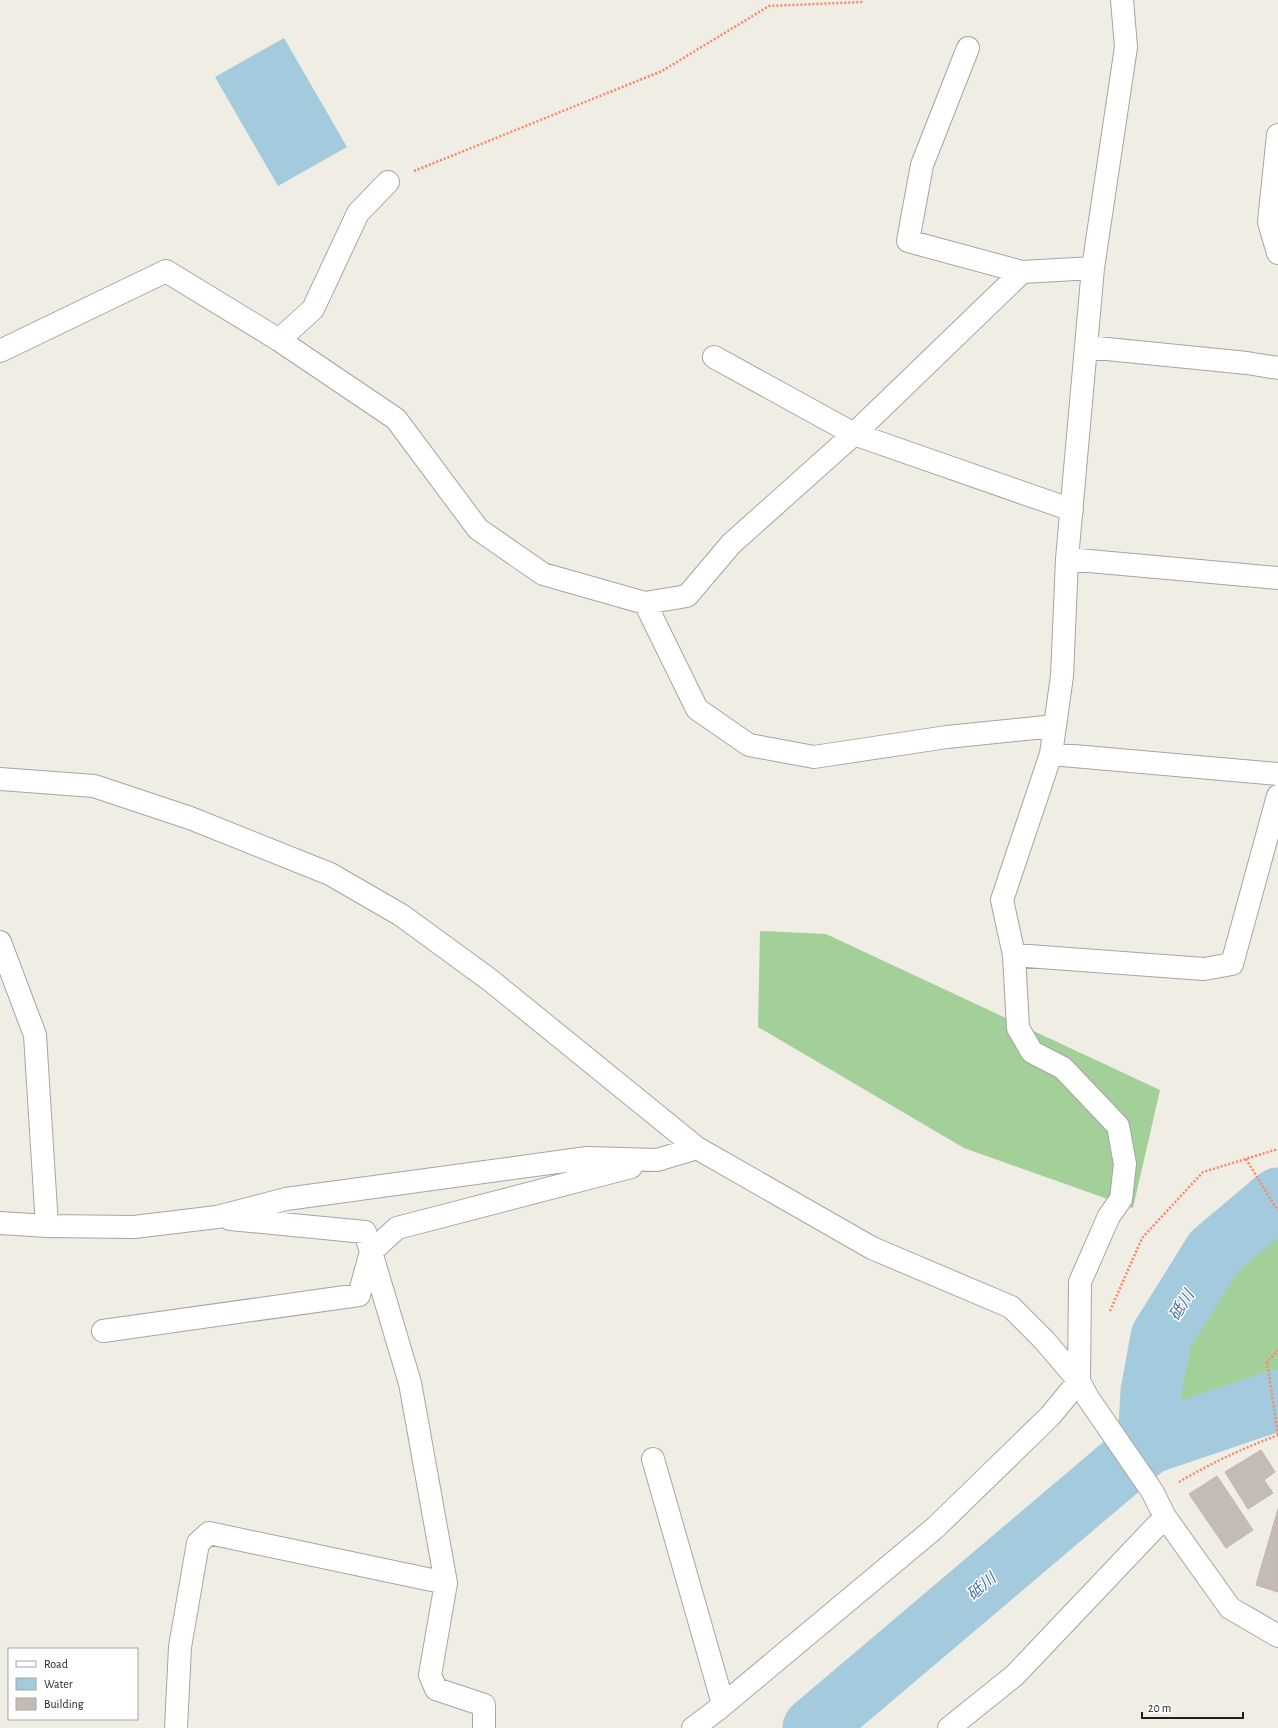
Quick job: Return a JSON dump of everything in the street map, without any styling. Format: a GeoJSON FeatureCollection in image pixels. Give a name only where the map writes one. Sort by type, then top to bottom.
{"type":"FeatureCollection","features":[{"type":"Feature","properties":{"kind":"street"},"geometry":{"type":"LineString","coordinates":[[1083,1389],[1080,1282],[1109,1216],[1120,1200],[1125,1164],[1118,1126],[1063,1068],[1032,1052],[1018,1028],[1014,955],[1002,900],[1051,754],[1062,676],[1067,559],[1093,268],[1126,47],[1122,0]]}},
{"type":"Feature","properties":{"kind":"street"},"geometry":{"type":"LineString","coordinates":[[968,48],[922,165],[908,241],[1022,272],[1093,268]]}},
{"type":"Feature","properties":{"kind":"street"},"geometry":{"type":"LineString","coordinates":[[1278,135],[1269,222],[1278,253]]}},
{"type":"Feature","properties":{"kind":"street"},"geometry":{"type":"LineString","coordinates":[[279,340],[313,309],[358,213],[388,182]]}},
{"type":"Feature","properties":{"kind":"street"},"geometry":{"type":"LineString","coordinates":[[0,351],[166,271],[279,340],[396,418],[478,529],[543,574],[645,603],[687,596],[730,544],[854,434],[1022,272]]}},
{"type":"Feature","properties":{"kind":"street"},"geometry":{"type":"LineString","coordinates":[[1087,346],[1247,363],[1278,368]]}},
{"type":"Feature","properties":{"kind":"street"},"geometry":{"type":"LineString","coordinates":[[714,357],[854,434],[1072,510]]}},
{"type":"Feature","properties":{"kind":"street"},"geometry":{"type":"LineString","coordinates":[[1067,559],[1278,578]]}},
{"type":"Feature","properties":{"kind":"street"},"geometry":{"type":"LineString","coordinates":[[645,603],[697,709],[749,745],[814,757],[946,737],[1055,726]]}},
{"type":"Feature","properties":{"kind":"street"},"geometry":{"type":"LineString","coordinates":[[1051,754],[1278,774]]}},
{"type":"Feature","properties":{"kind":"street"},"geometry":{"type":"LineString","coordinates":[[0,779],[94,786],[190,818],[330,874],[401,915],[490,980],[697,1148],[872,1248],[1011,1307],[1044,1340],[1083,1389],[1153,1494],[1165,1517],[1230,1608],[1278,1636]]}},
{"type":"Feature","properties":{"kind":"street"},"geometry":{"type":"LineString","coordinates":[[1014,955],[1204,969],[1232,964],[1278,796]]}},
{"type":"Feature","properties":{"kind":"street"},"geometry":{"type":"LineString","coordinates":[[0,942],[35,1035],[47,1226]]}},
{"type":"Feature","properties":{"kind":"street"},"geometry":{"type":"LineString","coordinates":[[102,1331],[359,1295],[371,1252],[397,1228],[657,1160],[697,1148]]}},
{"type":"Feature","properties":{"kind":"street"},"geometry":{"type":"LineString","coordinates":[[0,1223],[47,1226],[134,1227],[217,1218],[286,1199],[587,1158],[657,1160]]}},
{"type":"Feature","properties":{"kind":"street"},"geometry":{"type":"LineString","coordinates":[[217,1218],[365,1232],[410,1384],[446,1583],[430,1676],[436,1689],[484,1705],[484,1728]]}},
{"type":"Feature","properties":{"kind":"street"},"geometry":{"type":"LineString","coordinates":[[693,1728],[936,1527],[1050,1416],[1083,1389]]}},
{"type":"Feature","properties":{"kind":"street"},"geometry":{"type":"LineString","coordinates":[[653,1459],[723,1704]]}},
{"type":"Feature","properties":{"kind":"street"},"geometry":{"type":"LineString","coordinates":[[949,1728],[1015,1676],[1165,1517]]}},
{"type":"Feature","properties":{"kind":"street"},"geometry":{"type":"LineString","coordinates":[[176,1728],[180,1647],[198,1543],[209,1533],[446,1583]]}},
{"type":"Feature","properties":{"kind":"path"},"geometry":{"type":"LineString","coordinates":[[388,182],[662,71],[769,6],[861,2],[863,0]]}},
{"type":"Feature","properties":{"kind":"path"},"geometry":{"type":"LineString","coordinates":[[1107,1317],[1142,1238],[1203,1172],[1278,1149]]}},
{"type":"Feature","properties":{"kind":"path"},"geometry":{"type":"LineString","coordinates":[[1246,1159],[1278,1211]]}},
{"type":"Feature","properties":{"kind":"path"},"geometry":{"type":"LineString","coordinates":[[1153,1494],[1200,1470],[1278,1435],[1267,1362],[1278,1350]]}},
{"type":"Feature","properties":{"kind":"green space"},"geometry":{"type":"Polygon","coordinates":[[[760,931],[826,934],[1160,1090],[1133,1208],[964,1148],[758,1027],[760,931]]]}},
{"type":"Feature","properties":{"kind":"green space"},"geometry":{"type":"Polygon","coordinates":[[[1278,1220],[1278,1387],[1195,1408],[1174,1423],[1173,1418],[1182,1390],[1199,1293],[1212,1267],[1223,1256],[1278,1220]]]}},
{"type":"Feature","properties":{"kind":"water"},"geometry":{"type":"Polygon","coordinates":[[[284,38],[347,147],[278,186],[215,77],[284,38]]]}},
{"type":"Feature","properties":{"kind":"building"},"geometry":{"type":"Polygon","coordinates":[[[1261,1450],[1275,1472],[1264,1480],[1273,1493],[1248,1509],[1225,1472],[1261,1450]]]}},
{"type":"Feature","properties":{"kind":"building"},"geometry":{"type":"Polygon","coordinates":[[[1217,1476],[1253,1530],[1226,1548],[1189,1494],[1217,1476]]]}},
{"type":"Feature","properties":{"kind":"building"},"geometry":{"type":"Polygon","coordinates":[[[1278,1509],[1278,1592],[1256,1585],[1278,1509]]]}},
{"type":"Feature","properties":{"kind":"waterway","name":"砥川"},"geometry":{"type":"LineString","coordinates":[[1148,1444],[1151,1392],[1161,1337],[1214,1252],[1278,1198]]}},
{"type":"Feature","properties":{"kind":"waterway","name":"砥川"},"geometry":{"type":"LineString","coordinates":[[813,1728],[1148,1444],[1278,1400]]}}]}
